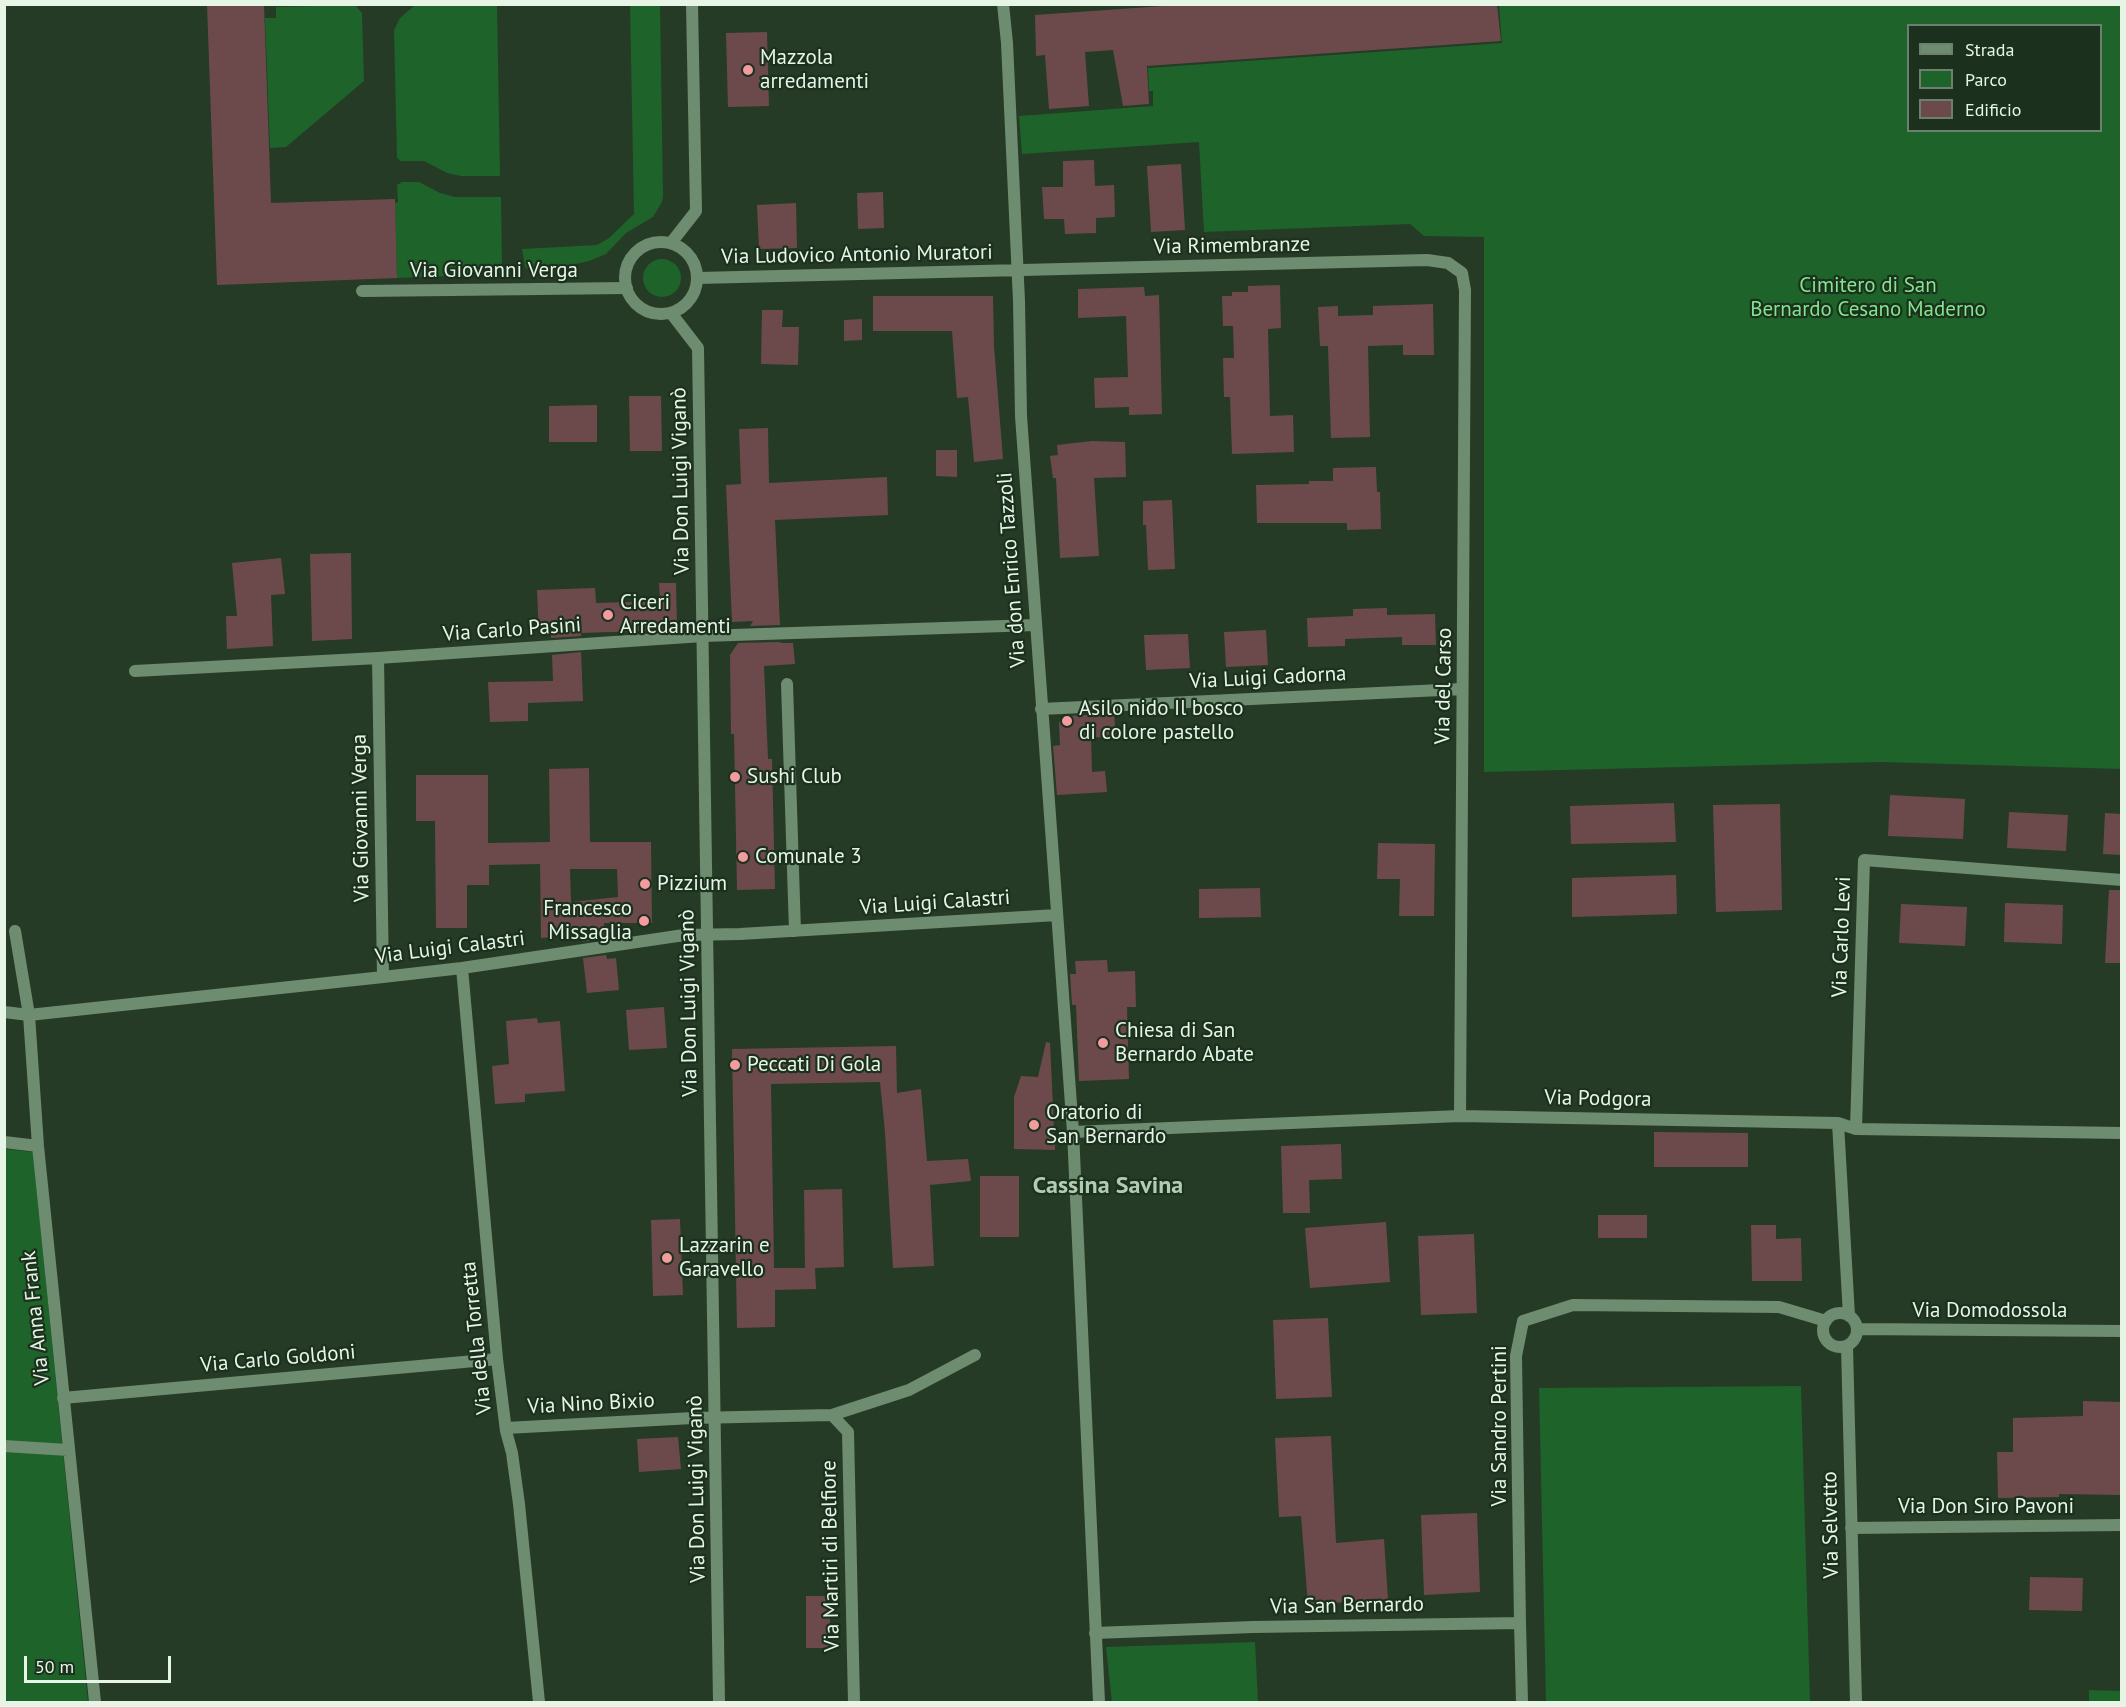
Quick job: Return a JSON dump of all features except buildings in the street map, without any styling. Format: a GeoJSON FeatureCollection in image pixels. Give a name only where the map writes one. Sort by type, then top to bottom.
{"type":"FeatureCollection","features":[{"type":"Feature","properties":{"kind":"street"},"geometry":{"type":"LineString","coordinates":[[671,243],[696,210],[692,4]]}},
{"type":"Feature","properties":{"kind":"street","name":"Via don Enrico Tazzoli"},"geometry":{"type":"LineString","coordinates":[[1003,4],[1007,43],[1017,271],[1020,416],[1073,1132]]}},
{"type":"Feature","properties":{"kind":"street"},"geometry":{"type":"LineString","coordinates":[[656,242],[671,243],[685,250],[694,262],[698,278],[690,300],[671,313],[655,313],[640,307],[634,302],[625,281],[627,265],[635,252],[656,242]]}},
{"type":"Feature","properties":{"kind":"street","name":"Via Rimembranze"},"geometry":{"type":"LineString","coordinates":[[1017,271],[1426,260],[1448,263]]}},
{"type":"Feature","properties":{"kind":"street","name":"Via del Carso"},"geometry":{"type":"LineString","coordinates":[[1448,263],[1462,273],[1466,290],[1460,1116]]}},
{"type":"Feature","properties":{"kind":"street","name":"Via Ludovico Antonio Muratori"},"geometry":{"type":"LineString","coordinates":[[698,278],[1017,271]]}},
{"type":"Feature","properties":{"kind":"street","name":"Via Giovanni Verga"},"geometry":{"type":"LineString","coordinates":[[362,291],[627,288]]}},
{"type":"Feature","properties":{"kind":"street","name":"Via Don Luigi Viganò"},"geometry":{"type":"LineString","coordinates":[[671,313],[698,348],[719,1702]]}},
{"type":"Feature","properties":{"kind":"street","name":"Via Carlo Pasini"},"geometry":{"type":"LineString","coordinates":[[135,671],[378,658],[703,636],[1035,625]]}},
{"type":"Feature","properties":{"kind":"street","name":"Via Giovanni Verga"},"geometry":{"type":"LineString","coordinates":[[378,658],[383,977]]}},
{"type":"Feature","properties":{"kind":"street"},"geometry":{"type":"LineString","coordinates":[[787,684],[795,931]]}},
{"type":"Feature","properties":{"kind":"street","name":"Via Luigi Cadorna"},"geometry":{"type":"LineString","coordinates":[[1041,709],[1462,688]]}},
{"type":"Feature","properties":{"kind":"street","name":"Via Carlo Levi"},"geometry":{"type":"LineString","coordinates":[[1856,1129],[1864,860],[2121,880]]}},
{"type":"Feature","properties":{"kind":"street","name":"Via Luigi Calastri"},"geometry":{"type":"LineString","coordinates":[[4,1012],[29,1015],[383,977],[462,968],[684,935],[740,934],[1057,915]]}},
{"type":"Feature","properties":{"kind":"street","name":"Via Anna Frank"},"geometry":{"type":"LineString","coordinates":[[15,931],[29,1015],[38,1146],[95,1702]]}},
{"type":"Feature","properties":{"kind":"street","name":"Via della Torretta"},"geometry":{"type":"LineString","coordinates":[[462,968],[497,1359],[519,1504],[539,1702]]}},
{"type":"Feature","properties":{"kind":"street","name":"Via Podgora"},"geometry":{"type":"LineString","coordinates":[[1073,1132],[1460,1116],[1838,1123],[1856,1129],[2121,1133]]}},
{"type":"Feature","properties":{"kind":"street"},"geometry":{"type":"LineString","coordinates":[[1838,1123],[1849,1316],[1857,1329],[1855,1339],[1847,1346],[1837,1347],[1828,1341],[1823,1332],[1826,1321],[1834,1314],[1849,1316]]}},
{"type":"Feature","properties":{"kind":"street"},"geometry":{"type":"LineString","coordinates":[[1073,1132],[1099,1702]]}},
{"type":"Feature","properties":{"kind":"street"},"geometry":{"type":"LineString","coordinates":[[4,1142],[38,1146]]}},
{"type":"Feature","properties":{"kind":"street","name":"Via Sandro Pertini"},"geometry":{"type":"LineString","coordinates":[[1520,1623],[1516,1356],[1523,1321],[1573,1305],[1779,1307],[1826,1321]]}},
{"type":"Feature","properties":{"kind":"street","name":"Via Domodossola"},"geometry":{"type":"LineString","coordinates":[[1857,1329],[2121,1331]]}},
{"type":"Feature","properties":{"kind":"street","name":"Via Selvetto"},"geometry":{"type":"LineString","coordinates":[[1847,1346],[1856,1702]]}},
{"type":"Feature","properties":{"kind":"street","name":"Via Nino Bixio"},"geometry":{"type":"LineString","coordinates":[[506,1428],[693,1418],[832,1415],[909,1390],[975,1355]]}},
{"type":"Feature","properties":{"kind":"street","name":"Via Carlo Goldoni"},"geometry":{"type":"LineString","coordinates":[[63,1398],[497,1359]]}},
{"type":"Feature","properties":{"kind":"street","name":"Via Martiri di Belfiore"},"geometry":{"type":"LineString","coordinates":[[832,1415],[848,1432],[854,1702]]}},
{"type":"Feature","properties":{"kind":"street"},"geometry":{"type":"LineString","coordinates":[[4,1446],[68,1450]]}},
{"type":"Feature","properties":{"kind":"street","name":"Via Don Siro Pavoni"},"geometry":{"type":"LineString","coordinates":[[1851,1528],[2121,1526]]}},
{"type":"Feature","properties":{"kind":"street"},"geometry":{"type":"LineString","coordinates":[[1520,1623],[1522,1702]]}},
{"type":"Feature","properties":{"kind":"street","name":"Via San Bernardo"},"geometry":{"type":"LineString","coordinates":[[1095,1633],[1253,1627],[1520,1623]]}},
{"type":"Feature","properties":{"kind":"green space"},"geometry":{"type":"Polygon","coordinates":[[[415,5],[497,5],[500,176],[461,176],[447,173],[424,161],[401,161],[397,158],[394,30],[400,18],[415,5]]]}},
{"type":"Feature","properties":{"kind":"green space"},"geometry":{"type":"Polygon","coordinates":[[[630,5],[660,5],[662,202],[653,217],[626,233],[606,254],[589,261],[562,267],[558,273],[533,274],[525,267],[522,249],[597,245],[609,238],[634,214],[630,5]]]}},
{"type":"Feature","properties":{"kind":"green space","name":"Cimitero di San Bernardo Cesano Maderno"},"geometry":{"type":"Polygon","coordinates":[[[1499,5],[2121,5],[2121,769],[1881,762],[1484,772],[1484,237],[1424,236],[1410,224],[1204,232],[1199,142],[1022,154],[1019,116],[1153,106],[1153,91],[1149,91],[1148,68],[1502,43],[1499,5]]]}},
{"type":"Feature","properties":{"kind":"green space"},"geometry":{"type":"Polygon","coordinates":[[[356,6],[362,13],[364,81],[286,147],[270,148],[265,18],[276,18],[276,7],[356,6]]]}},
{"type":"Feature","properties":{"kind":"green space"},"geometry":{"type":"Polygon","coordinates":[[[402,182],[419,182],[440,193],[455,197],[501,197],[502,267],[499,274],[397,278],[395,203],[398,202],[397,185],[402,182]]]}},
{"type":"Feature","properties":{"kind":"green space"},"geometry":{"type":"Polygon","coordinates":[[[662,259],[675,265],[681,278],[675,291],[662,297],[649,291],[643,278],[649,265],[662,259]]]}},
{"type":"Feature","properties":{"kind":"green space"},"geometry":{"type":"Polygon","coordinates":[[[5,1149],[33,1152],[88,1702],[5,1702],[5,1149]]]}},
{"type":"Feature","properties":{"kind":"green space"},"geometry":{"type":"Polygon","coordinates":[[[1801,1386],[1810,1702],[1546,1702],[1539,1388],[1801,1386]]]}},
{"type":"Feature","properties":{"kind":"green space"},"geometry":{"type":"Polygon","coordinates":[[[1255,1642],[1258,1702],[1112,1702],[1106,1647],[1255,1642]]]}},
{"type":"Feature","properties":{"kind":"green space"},"geometry":{"type":"Polygon","coordinates":[[[2089,1690],[2121,1691],[2121,1702],[2089,1702],[2089,1690]]]}},
{"type":"Feature","properties":{"kind":"place","name":"Mazzola arredamenti"},"geometry":{"type":"Point","coordinates":[748,70]}},
{"type":"Feature","properties":{"kind":"place","name":"Ciceri Arredamenti"},"geometry":{"type":"Point","coordinates":[608,615]}},
{"type":"Feature","properties":{"kind":"place","name":"Asilo nido Il bosco di colore pastello"},"geometry":{"type":"Point","coordinates":[1067,721]}},
{"type":"Feature","properties":{"kind":"place","name":"Sushi Club"},"geometry":{"type":"Point","coordinates":[735,777]}},
{"type":"Feature","properties":{"kind":"place","name":"Comunale 3"},"geometry":{"type":"Point","coordinates":[743,857]}},
{"type":"Feature","properties":{"kind":"place","name":"Pizzium"},"geometry":{"type":"Point","coordinates":[645,884]}},
{"type":"Feature","properties":{"kind":"place","name":"Francesco Missaglia"},"geometry":{"type":"Point","coordinates":[644,921]}},
{"type":"Feature","properties":{"kind":"place","name":"Chiesa di San Bernardo Abate"},"geometry":{"type":"Point","coordinates":[1103,1043]}},
{"type":"Feature","properties":{"kind":"place","name":"Peccati Di Gola"},"geometry":{"type":"Point","coordinates":[735,1065]}},
{"type":"Feature","properties":{"kind":"place","name":"Oratorio di San Bernardo"},"geometry":{"type":"Point","coordinates":[1034,1125]}},
{"type":"Feature","properties":{"kind":"place","name":"Lazzarin e Garavello"},"geometry":{"type":"Point","coordinates":[667,1258]}},
{"type":"Feature","properties":{"kind":"district","name":"Cassina Savina"},"geometry":{"type":"Point","coordinates":[1108,1186]}}]}
